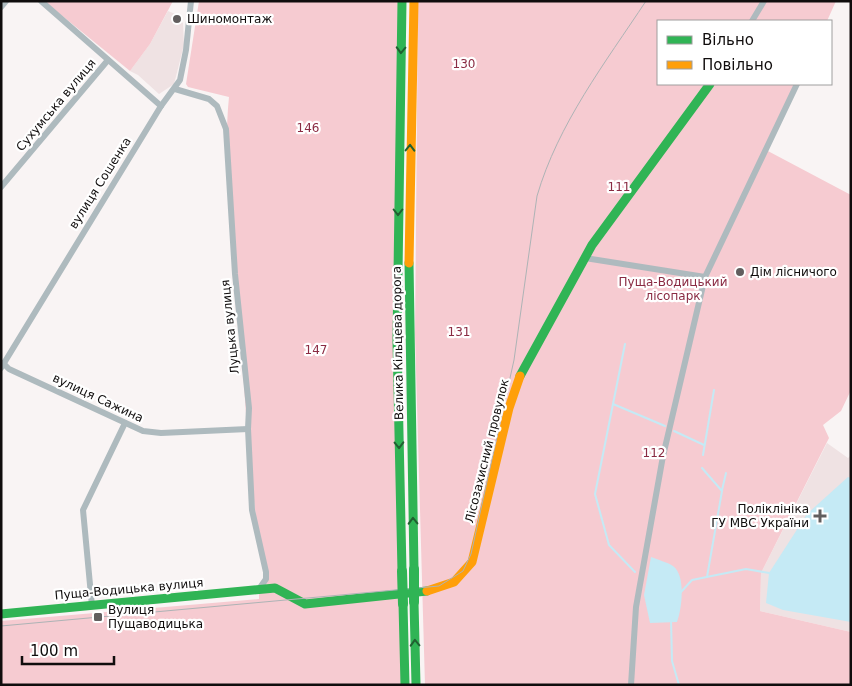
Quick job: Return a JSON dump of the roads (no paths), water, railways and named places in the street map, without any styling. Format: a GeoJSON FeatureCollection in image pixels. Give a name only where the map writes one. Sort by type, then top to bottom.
{"type":"FeatureCollection","features":[{"type":"Feature","properties":{"kind":"main road","name":"Велика Кільцева дорога"},"geometry":{"type":"LineString","coordinates":[[402,1],[397,321],[405,685]]}},
{"type":"Feature","properties":{"kind":"main road","name":"Велика Кільцева дорога"},"geometry":{"type":"LineString","coordinates":[[414,1],[410,223],[416,685]]}},
{"type":"Feature","properties":{"kind":"main road","name":"Лісозахисний провулок"},"geometry":{"type":"LineString","coordinates":[[258,590],[275,588],[305,604],[442,588],[461,576],[472,562],[509,408],[518,379],[558,312],[592,245],[709,85]]}},
{"type":"Feature","properties":{"kind":"main road","name":"Пуща-Водицька вулиця"},"geometry":{"type":"LineString","coordinates":[[1,614],[258,590]]}},
{"type":"Feature","properties":{"kind":"street"},"geometry":{"type":"LineString","coordinates":[[1,7],[6,1]]}},
{"type":"Feature","properties":{"kind":"street"},"geometry":{"type":"LineString","coordinates":[[41,1],[161,106]]}},
{"type":"Feature","properties":{"kind":"street","name":"вулиця Сошенка"},"geometry":{"type":"LineString","coordinates":[[2,365],[161,106],[175,88],[183,68],[191,1]]}},
{"type":"Feature","properties":{"kind":"street"},"geometry":{"type":"LineString","coordinates":[[753,20],[764,1]]}},
{"type":"Feature","properties":{"kind":"street","name":"Сухумська вулиця"},"geometry":{"type":"LineString","coordinates":[[1,187],[108,60]]}},
{"type":"Feature","properties":{"kind":"street"},"geometry":{"type":"LineString","coordinates":[[631,685],[636,606],[662,456],[705,277],[797,85]]}},
{"type":"Feature","properties":{"kind":"street","name":"Луцька вулиця"},"geometry":{"type":"LineString","coordinates":[[175,88],[209,99],[217,106],[226,129],[235,272],[249,408],[248,429],[252,510],[266,562],[266,580],[258,590]]}},
{"type":"Feature","properties":{"kind":"street"},"geometry":{"type":"LineString","coordinates":[[585,258],[705,277]]}},
{"type":"Feature","properties":{"kind":"street","name":"вулиця Сажина"},"geometry":{"type":"LineString","coordinates":[[2,365],[124,424],[143,431],[161,433],[248,429]]}},
{"type":"Feature","properties":{"kind":"street"},"geometry":{"type":"LineString","coordinates":[[92,606],[83,510],[124,424]]}},
{"type":"Feature","properties":{"kind":"water","name":"Поліклініка ГУ МВС України"},"geometry":{"type":"Polygon","coordinates":[[[848,477],[851,478],[851,622],[783,610],[766,603],[769,573],[807,514],[848,477]]]}},
{"type":"Feature","properties":{"kind":"water"},"geometry":{"type":"Polygon","coordinates":[[[651,557],[673,566],[680,577],[682,592],[677,622],[650,623],[644,595],[651,557]]]}},
{"type":"Feature","properties":{"kind":"waterway"},"geometry":{"type":"LineString","coordinates":[[625,344],[595,494],[609,545],[635,572]]}},
{"type":"Feature","properties":{"kind":"waterway"},"geometry":{"type":"LineString","coordinates":[[703,455],[714,390]]}},
{"type":"Feature","properties":{"kind":"waterway"},"geometry":{"type":"LineString","coordinates":[[613,404],[665,426]]}},
{"type":"Feature","properties":{"kind":"waterway"},"geometry":{"type":"LineString","coordinates":[[674,431],[704,445]]}},
{"type":"Feature","properties":{"kind":"waterway"},"geometry":{"type":"LineString","coordinates":[[702,468],[722,491],[707,577]]}},
{"type":"Feature","properties":{"kind":"waterway"},"geometry":{"type":"LineString","coordinates":[[722,490],[726,473]]}},
{"type":"Feature","properties":{"kind":"waterway"},"geometry":{"type":"LineString","coordinates":[[681,592],[692,580],[746,569],[769,573]]}},
{"type":"Feature","properties":{"kind":"waterway"},"geometry":{"type":"LineString","coordinates":[[671,620],[672,661],[679,685]]}},
{"type":"Feature","properties":{"kind":"tram line"},"geometry":{"type":"LineString","coordinates":[[1,626],[439,586],[463,571],[471,554],[514,360],[537,196],[546,169],[570,119],[599,71],[646,1]]}},
{"type":"Feature","properties":{"kind":"place","name":"Шиномонтаж"},"geometry":{"type":"Point","coordinates":[177,19]}},
{"type":"Feature","properties":{"kind":"place","name":"Дім лісничого"},"geometry":{"type":"Point","coordinates":[740,272]}},
{"type":"Feature","properties":{"kind":"place","name":"Поліклініка ГУ МВС України"},"geometry":{"type":"Point","coordinates":[820,516]}},
{"type":"Feature","properties":{"kind":"place","name":"Вулиця Пущаводицька"},"geometry":{"type":"Point","coordinates":[98,617]}},
{"type":"Feature","properties":{"kind":"park label","name":"130"},"geometry":{"type":"Point","coordinates":[464,64]}},
{"type":"Feature","properties":{"kind":"park label","name":"146"},"geometry":{"type":"Point","coordinates":[308,128]}},
{"type":"Feature","properties":{"kind":"park label","name":"111"},"geometry":{"type":"Point","coordinates":[619,187]}},
{"type":"Feature","properties":{"kind":"park label","name":"Пуща-Водицький лісопарк"},"geometry":{"type":"Point","coordinates":[673,289]}},
{"type":"Feature","properties":{"kind":"park label","name":"131"},"geometry":{"type":"Point","coordinates":[459,332]}},
{"type":"Feature","properties":{"kind":"park label","name":"147"},"geometry":{"type":"Point","coordinates":[316,350]}},
{"type":"Feature","properties":{"kind":"park label","name":"112"},"geometry":{"type":"Point","coordinates":[654,453]}}]}
